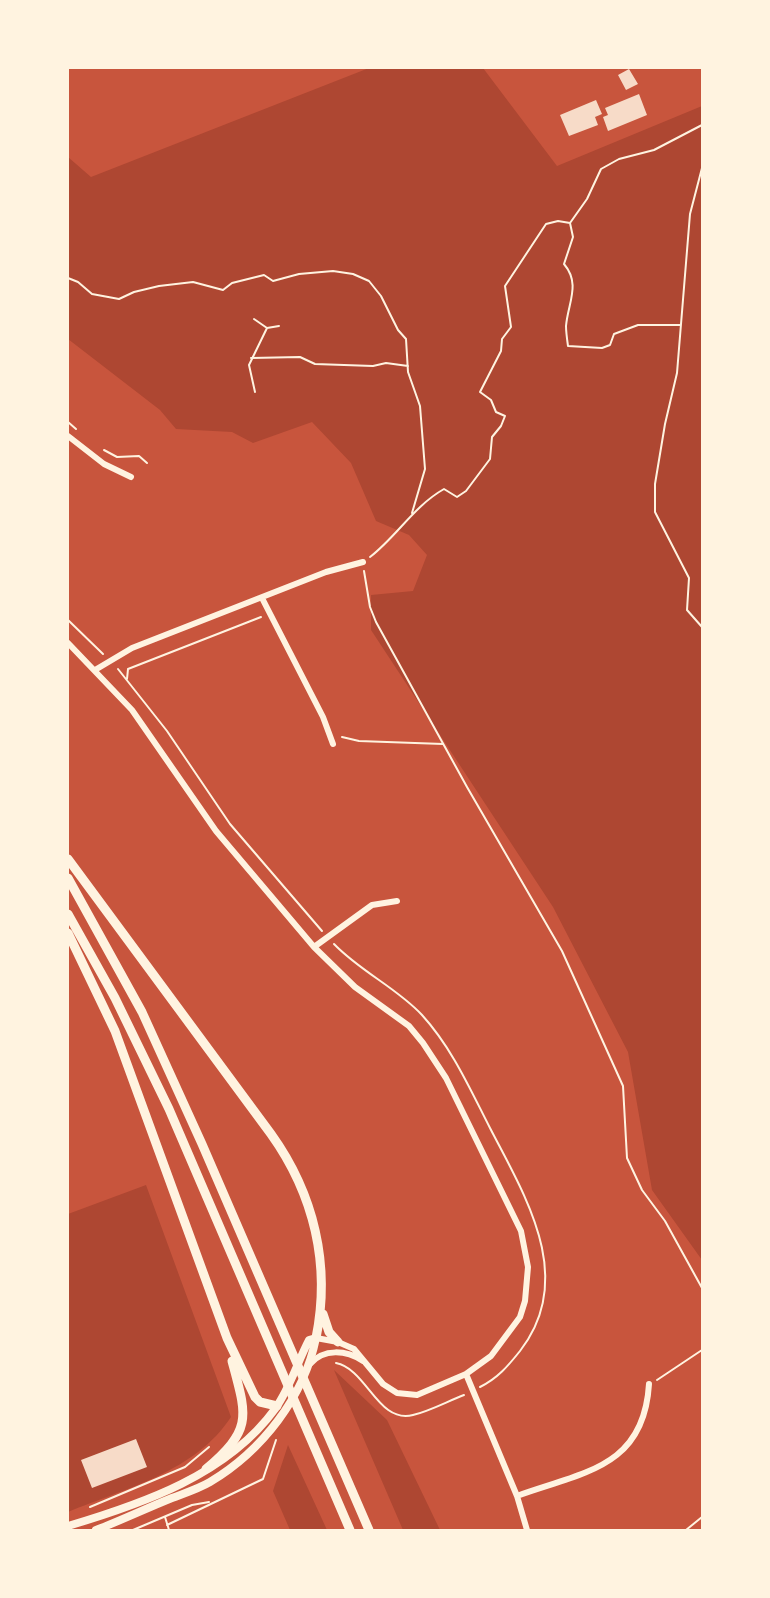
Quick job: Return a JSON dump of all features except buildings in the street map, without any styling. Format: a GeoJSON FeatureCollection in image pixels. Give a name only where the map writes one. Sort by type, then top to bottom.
{"type":"FeatureCollection","features":[{"type":"Feature","properties":{"kind":"main road"},"geometry":{"type":"LineString","coordinates":[[68,859],[271,1134],[298,1177],[317,1237],[324,1324],[338,1342]]}},
{"type":"Feature","properties":{"kind":"main road"},"geometry":{"type":"LineString","coordinates":[[68,878],[115,960],[165,1062],[369,1530]]}},
{"type":"Feature","properties":{"kind":"main road"},"geometry":{"type":"LineString","coordinates":[[68,914],[110,987],[169,1109],[350,1530]]}},
{"type":"Feature","properties":{"kind":"main road"},"geometry":{"type":"LineString","coordinates":[[68,933],[115,1031],[226,1338],[242,1399],[243,1423],[234,1442],[206,1469]]}},
{"type":"Feature","properties":{"kind":"main road"},"geometry":{"type":"LineString","coordinates":[[68,1526],[134,1504],[206,1469],[249,1439],[275,1407],[313,1339],[322,1306]]}},
{"type":"Feature","properties":{"kind":"main road"},"geometry":{"type":"LineString","coordinates":[[226,1338],[252,1393],[260,1402],[275,1407],[293,1398]]}},
{"type":"Feature","properties":{"kind":"main road"},"geometry":{"type":"LineString","coordinates":[[96,1530],[210,1482],[246,1454],[278,1420],[293,1398],[316,1353],[313,1339]]}},
{"type":"Feature","properties":{"kind":"street"},"geometry":{"type":"LineString","coordinates":[[68,436],[104,464],[131,477]]}},
{"type":"Feature","properties":{"kind":"street"},"geometry":{"type":"LineString","coordinates":[[95,669],[132,648],[326,572],[363,562]]}},
{"type":"Feature","properties":{"kind":"street"},"geometry":{"type":"LineString","coordinates":[[262,598],[333,744]]}},
{"type":"Feature","properties":{"kind":"street"},"geometry":{"type":"LineString","coordinates":[[68,643],[95,669],[155,740],[216,831],[314,947],[355,987],[409,1026],[435,1058],[513,1210],[521,1231],[528,1267],[525,1301],[520,1317],[491,1356],[466,1374],[428,1392],[407,1395],[387,1388],[354,1350],[338,1342],[313,1339]]}},
{"type":"Feature","properties":{"kind":"street"},"geometry":{"type":"LineString","coordinates":[[314,947],[372,905],[397,902]]}},
{"type":"Feature","properties":{"kind":"street"},"geometry":{"type":"LineString","coordinates":[[316,1353],[349,1354],[370,1367]]}},
{"type":"Feature","properties":{"kind":"street"},"geometry":{"type":"LineString","coordinates":[[466,1374],[517,1496],[527,1530]]}},
{"type":"Feature","properties":{"kind":"street"},"geometry":{"type":"LineString","coordinates":[[517,1496],[604,1464],[622,1452],[638,1434],[648,1409],[649,1384]]}},
{"type":"Feature","properties":{"kind":"path"},"geometry":{"type":"LineString","coordinates":[[682,325],[664,327],[638,325],[614,334],[610,345],[602,348],[568,346],[566,326],[573,296],[572,274],[564,264],[573,237],[570,223],[587,199],[601,169],[619,159],[654,150],[702,125]]}},
{"type":"Feature","properties":{"kind":"path"},"geometry":{"type":"LineString","coordinates":[[702,168],[690,214],[687,274],[681,298],[682,325],[677,373],[660,450],[655,512],[689,578],[687,610],[702,627]]}},
{"type":"Feature","properties":{"kind":"path"},"geometry":{"type":"LineString","coordinates":[[570,223],[558,220],[546,224],[505,286],[511,327],[502,339],[501,351],[480,392],[491,400],[496,412],[505,416],[501,426],[492,437],[490,459],[466,491],[457,496],[444,489],[428,498],[410,515],[385,545],[363,562],[370,607],[376,622],[562,951],[623,1086],[627,1158],[642,1190],[665,1221],[702,1288]]}},
{"type":"Feature","properties":{"kind":"path"},"geometry":{"type":"LineString","coordinates":[[68,278],[78,282],[92,294],[119,299],[134,292],[159,286],[193,282],[223,290],[232,283],[264,275],[273,281],[299,274],[333,271],[353,274],[369,280],[381,296],[398,330],[406,339],[408,366],[420,406],[425,459],[419,494],[410,515]]}},
{"type":"Feature","properties":{"kind":"path"},"geometry":{"type":"LineString","coordinates":[[254,319],[267,328],[279,326]]}},
{"type":"Feature","properties":{"kind":"path"},"geometry":{"type":"LineString","coordinates":[[255,392],[249,365],[264,339],[267,328]]}},
{"type":"Feature","properties":{"kind":"path"},"geometry":{"type":"LineString","coordinates":[[251,358],[300,357],[315,364],[373,366],[392,363],[408,366]]}},
{"type":"Feature","properties":{"kind":"path"},"geometry":{"type":"LineString","coordinates":[[68,422],[84,436]]}},
{"type":"Feature","properties":{"kind":"path"},"geometry":{"type":"LineString","coordinates":[[101,449],[117,457],[139,456],[147,463]]}},
{"type":"Feature","properties":{"kind":"path"},"geometry":{"type":"LineString","coordinates":[[127,679],[128,669],[270,614]]}},
{"type":"Feature","properties":{"kind":"path"},"geometry":{"type":"LineString","coordinates":[[330,734],[359,741],[443,744]]}},
{"type":"Feature","properties":{"kind":"path"},"geometry":{"type":"LineString","coordinates":[[649,1384],[702,1350]]}},
{"type":"Feature","properties":{"kind":"path"},"geometry":{"type":"LineString","coordinates":[[167,1525],[263,1479],[278,1438]]}},
{"type":"Feature","properties":{"kind":"path"},"geometry":{"type":"LineString","coordinates":[[89,1508],[185,1467],[209,1447]]}},
{"type":"Feature","properties":{"kind":"path"},"geometry":{"type":"LineString","coordinates":[[133,1530],[192,1505],[210,1503]]}},
{"type":"Feature","properties":{"kind":"path"},"geometry":{"type":"LineString","coordinates":[[165,1517],[169,1530]]}},
{"type":"Feature","properties":{"kind":"path"},"geometry":{"type":"LineString","coordinates":[[686,1530],[702,1517]]}},
{"type":"Feature","properties":{"kind":"shaded area"},"geometry":{"type":"Polygon","coordinates":[[[369,68],[483,68],[557,166],[702,106],[702,1260],[652,1190],[628,1052],[553,907],[371,630],[371,595],[413,591],[427,555],[409,535],[376,521],[351,463],[312,422],[253,443],[232,432],[176,429],[160,410],[68,339],[68,157],[91,177],[369,68]]]}},
{"type":"Feature","properties":{"kind":"shaded area"},"geometry":{"type":"Polygon","coordinates":[[[146,1185],[231,1417],[216,1436],[179,1465],[136,1486],[68,1512],[68,1214],[146,1185]]]}},
{"type":"Feature","properties":{"kind":"shaded area"},"geometry":{"type":"Polygon","coordinates":[[[334,1370],[387,1420],[440,1530],[403,1530],[334,1370]]]}},
{"type":"Feature","properties":{"kind":"shaded area"},"geometry":{"type":"Polygon","coordinates":[[[288,1445],[327,1530],[290,1530],[273,1491],[288,1445]]]}}]}
